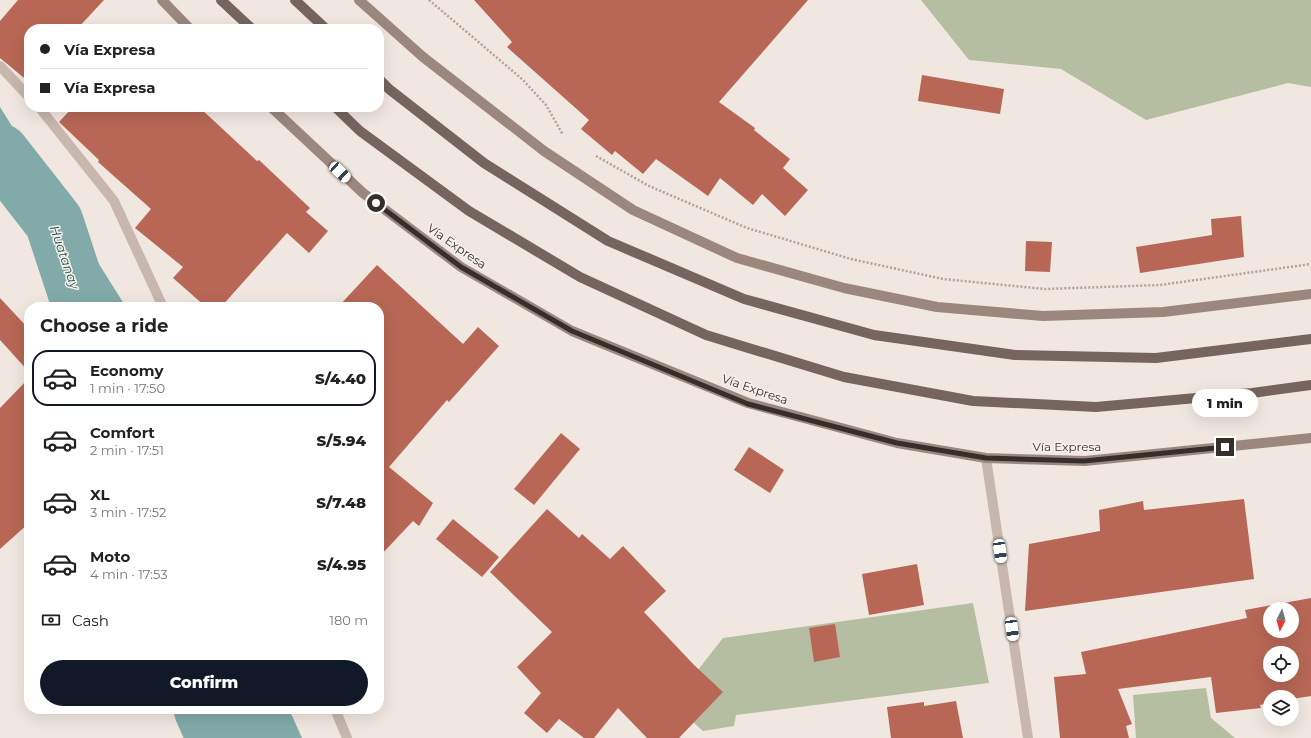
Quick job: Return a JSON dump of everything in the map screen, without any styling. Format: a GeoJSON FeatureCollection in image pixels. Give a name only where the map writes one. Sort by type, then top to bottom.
{"type":"FeatureCollection","features":[{"type":"Feature","properties":{"kind":"main road"},"geometry":{"type":"LineString","coordinates":[[162,0],[185,24]]}},
{"type":"Feature","properties":{"kind":"main road"},"geometry":{"type":"LineString","coordinates":[[221,0],[247,24]]}},
{"type":"Feature","properties":{"kind":"main road"},"geometry":{"type":"LineString","coordinates":[[295,0],[321,24]]}},
{"type":"Feature","properties":{"kind":"main road"},"geometry":{"type":"LineString","coordinates":[[359,0],[423,57],[544,152],[633,210],[738,258],[844,288],[937,308],[1043,316],[1163,312],[1311,294]]}},
{"type":"Feature","properties":{"kind":"main road"},"geometry":{"type":"LineString","coordinates":[[384,84],[484,163],[608,241],[744,299],[874,335],[1015,355],[1156,358],[1311,339]]}},
{"type":"Feature","properties":{"kind":"main road","name":"Vía Expresa"},"geometry":{"type":"LineString","coordinates":[[277,112],[364,193],[461,267],[572,331],[748,404],[897,443],[986,458],[1084,461],[1311,438]]}},
{"type":"Feature","properties":{"kind":"main road"},"geometry":{"type":"LineString","coordinates":[[340,112],[360,131],[469,211],[580,277],[706,335],[844,377],[973,401],[1096,407],[1252,393],[1311,385]]}},
{"type":"Feature","properties":{"kind":"street"},"geometry":{"type":"LineString","coordinates":[[0,66],[24,91]]}},
{"type":"Feature","properties":{"kind":"street"},"geometry":{"type":"LineString","coordinates":[[43,112],[114,201],[161,302]]}},
{"type":"Feature","properties":{"kind":"street"},"geometry":{"type":"LineString","coordinates":[[986,458],[1028,738]]}},
{"type":"Feature","properties":{"kind":"street"},"geometry":{"type":"LineString","coordinates":[[337,714],[347,738]]}},
{"type":"Feature","properties":{"kind":"path"},"geometry":{"type":"LineString","coordinates":[[428,0],[522,79],[546,105],[565,139]]}},
{"type":"Feature","properties":{"kind":"path"},"geometry":{"type":"LineString","coordinates":[[591,153],[650,186],[747,228],[851,259],[942,279],[1045,289],[1160,285],[1311,264]]}},
{"type":"Feature","properties":{"kind":"green space"},"geometry":{"type":"Polygon","coordinates":[[[921,0],[1311,0],[1311,87],[1288,83],[1146,120],[1061,69],[969,60],[921,0]]]}},
{"type":"Feature","properties":{"kind":"green space"},"geometry":{"type":"Polygon","coordinates":[[[973,603],[989,683],[736,715],[734,726],[703,731],[672,703],[723,638],[973,603]]]}},
{"type":"Feature","properties":{"kind":"green space"},"geometry":{"type":"Polygon","coordinates":[[[1206,688],[1211,718],[1235,738],[1136,738],[1133,695],[1206,688]]]}},
{"type":"Feature","properties":{"kind":"water"},"geometry":{"type":"Polygon","coordinates":[[[0,107],[123,302],[80,302],[54,222],[0,153],[0,107]]]}},
{"type":"Feature","properties":{"kind":"water"},"geometry":{"type":"Polygon","coordinates":[[[205,714],[291,714],[302,738],[216,738],[205,714]]]}},
{"type":"Feature","properties":{"kind":"building"},"geometry":{"type":"Polygon","coordinates":[[[18,0],[104,0],[82,24],[24,24],[24,78],[0,58],[0,21],[18,0]]]}},
{"type":"Feature","properties":{"kind":"building"},"geometry":{"type":"Polygon","coordinates":[[[474,0],[808,0],[719,102],[755,128],[754,130],[790,159],[783,168],[808,190],[785,216],[762,194],[753,205],[720,178],[708,196],[656,159],[643,174],[615,151],[612,155],[581,129],[589,120],[507,47],[512,42],[474,0]]]}},
{"type":"Feature","properties":{"kind":"building"},"geometry":{"type":"Polygon","coordinates":[[[922,75],[1004,89],[1000,114],[918,101],[922,75]]]}},
{"type":"Feature","properties":{"kind":"building"},"geometry":{"type":"Polygon","coordinates":[[[68,112],[204,112],[257,161],[259,160],[310,208],[306,212],[328,231],[309,253],[287,233],[225,302],[200,302],[173,278],[183,267],[135,228],[151,209],[98,162],[99,160],[59,122],[68,112]]]}},
{"type":"Feature","properties":{"kind":"building"},"geometry":{"type":"Polygon","coordinates":[[[1241,216],[1244,257],[1140,273],[1136,247],[1212,235],[1211,219],[1241,216]]]}},
{"type":"Feature","properties":{"kind":"building"},"geometry":{"type":"Polygon","coordinates":[[[1026,241],[1052,242],[1050,272],[1025,271],[1026,241]]]}},
{"type":"Feature","properties":{"kind":"building"},"geometry":{"type":"Polygon","coordinates":[[[377,265],[463,344],[478,327],[499,346],[449,402],[447,400],[389,467],[433,503],[419,526],[413,521],[384,552],[384,302],[343,302],[377,265]]]}},
{"type":"Feature","properties":{"kind":"building"},"geometry":{"type":"Polygon","coordinates":[[[0,298],[24,324],[24,366],[0,340],[0,298]]]}},
{"type":"Feature","properties":{"kind":"building"},"geometry":{"type":"Polygon","coordinates":[[[24,383],[24,527],[0,549],[0,408],[24,383]]]}},
{"type":"Feature","properties":{"kind":"building"},"geometry":{"type":"Polygon","coordinates":[[[561,433],[580,449],[534,505],[514,489],[561,433]]]}},
{"type":"Feature","properties":{"kind":"building"},"geometry":{"type":"Polygon","coordinates":[[[749,447],[784,470],[770,493],[734,470],[749,447]]]}},
{"type":"Feature","properties":{"kind":"building"},"geometry":{"type":"Polygon","coordinates":[[[1244,499],[1254,579],[1025,611],[1029,544],[1100,531],[1099,510],[1143,501],[1144,510],[1244,499]]]}},
{"type":"Feature","properties":{"kind":"building"},"geometry":{"type":"Polygon","coordinates":[[[547,509],[579,538],[582,534],[610,559],[623,546],[666,591],[644,612],[694,665],[723,692],[679,738],[647,738],[618,708],[594,738],[584,738],[559,719],[547,733],[524,713],[541,693],[517,667],[552,632],[490,572],[547,509]]]}},
{"type":"Feature","properties":{"kind":"building"},"geometry":{"type":"Polygon","coordinates":[[[453,519],[499,557],[482,577],[436,539],[453,519]]]}},
{"type":"Feature","properties":{"kind":"building"},"geometry":{"type":"Polygon","coordinates":[[[917,564],[924,605],[869,615],[862,574],[917,564]]]}},
{"type":"Feature","properties":{"kind":"building"},"geometry":{"type":"Polygon","coordinates":[[[1311,598],[1311,696],[1299,698],[1299,690],[1263,690],[1263,704],[1260,705],[1261,708],[1216,713],[1211,677],[1118,689],[1132,724],[1126,726],[1129,738],[1060,738],[1054,677],[1086,674],[1081,652],[1247,618],[1245,610],[1263,607],[1263,638],[1299,638],[1299,602],[1289,602],[1311,598]]]}},
{"type":"Feature","properties":{"kind":"building"},"geometry":{"type":"Polygon","coordinates":[[[835,624],[840,657],[814,662],[809,628],[835,624]]]}},
{"type":"Feature","properties":{"kind":"building"},"geometry":{"type":"Polygon","coordinates":[[[956,701],[963,738],[891,738],[887,707],[924,702],[924,706],[956,701]]]}},
{"type":"Feature","properties":{"kind":"waterway","name":"Huatanay"},"geometry":{"type":"LineString","coordinates":[[0,153],[54,222],[80,302]]}},
{"type":"Feature","properties":{"kind":"waterway"},"geometry":{"type":"LineString","coordinates":[[205,714],[216,738]]}},
{"type":"Feature","properties":{"kind":"route"},"geometry":{"type":"LineString","coordinates":[[376,203],[461,267],[572,331],[748,404],[897,443],[986,458],[1084,461],[1225,447]]}}]}
